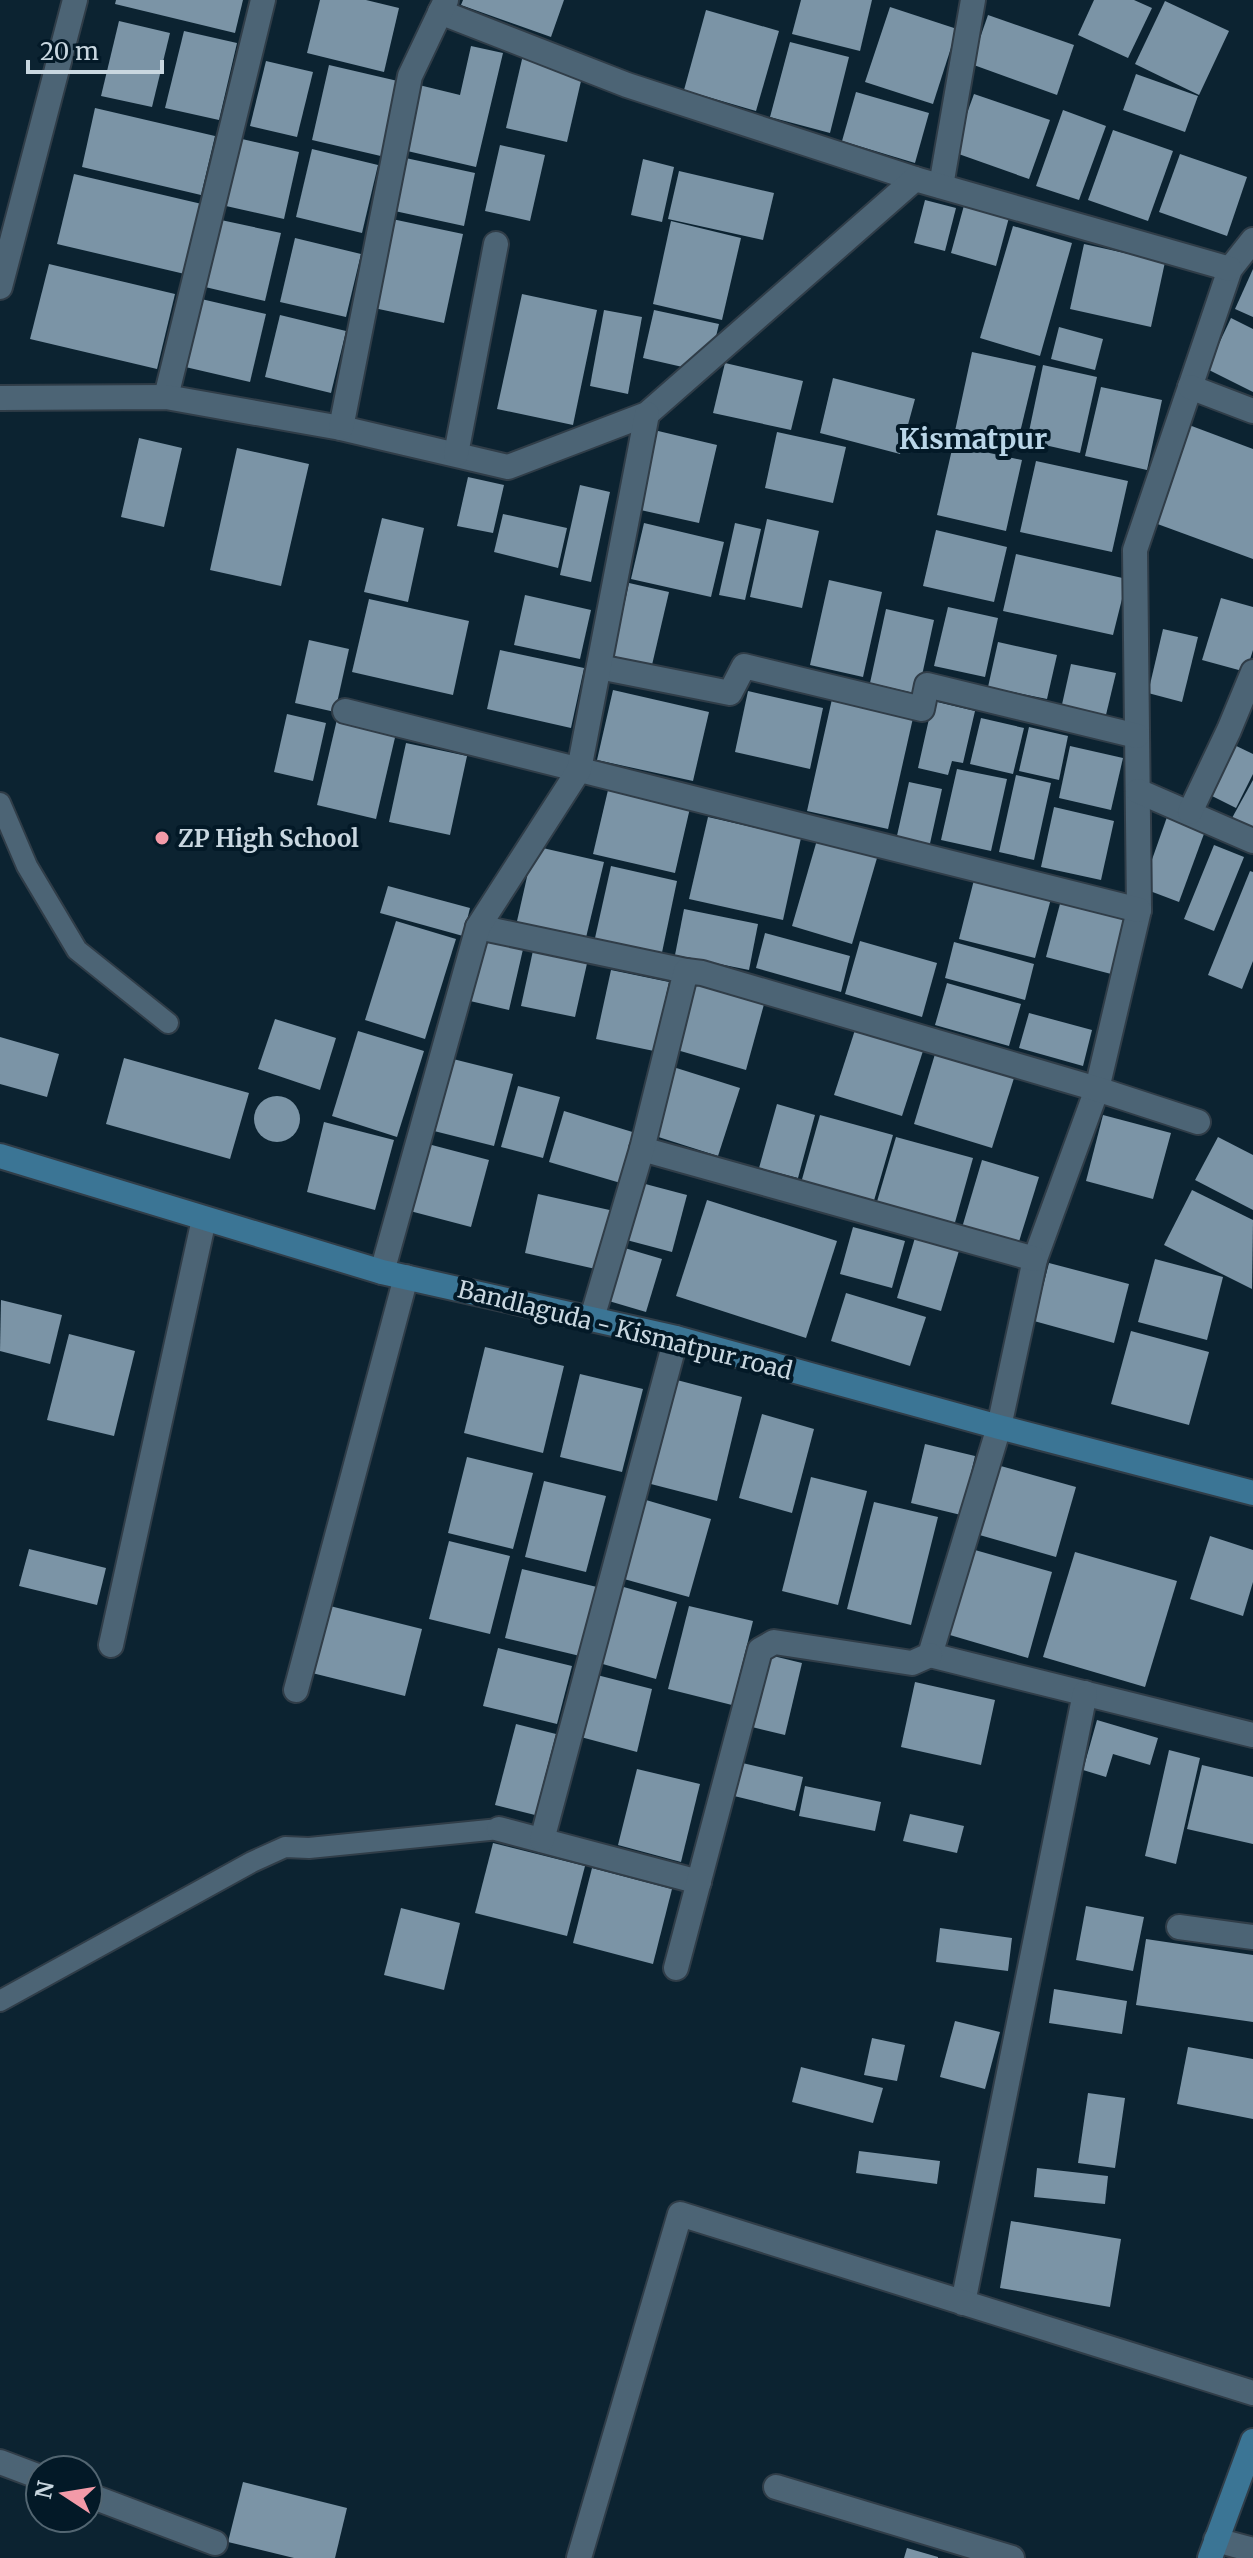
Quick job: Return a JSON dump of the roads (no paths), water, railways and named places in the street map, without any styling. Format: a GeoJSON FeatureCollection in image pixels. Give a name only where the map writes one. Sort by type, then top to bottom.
{"type":"FeatureCollection","features":[{"type":"Feature","properties":{"kind":"street"},"geometry":{"type":"LineString","coordinates":[[0,287],[75,0]]}},
{"type":"Feature","properties":{"kind":"street"},"geometry":{"type":"LineString","coordinates":[[166,397],[263,0]]}},
{"type":"Feature","properties":{"kind":"street"},"geometry":{"type":"LineString","coordinates":[[941,186],[969,1]]}},
{"type":"Feature","properties":{"kind":"street"},"geometry":{"type":"LineString","coordinates":[[341,428],[410,76],[443,6],[627,85],[915,179],[1230,269]]}},
{"type":"Feature","properties":{"kind":"street"},"geometry":{"type":"LineString","coordinates":[[0,398],[166,397],[341,428],[508,467],[647,414],[915,179]]}},
{"type":"Feature","properties":{"kind":"street"},"geometry":{"type":"LineString","coordinates":[[930,1655],[999,1427],[1035,1259],[1097,1089],[1139,910],[1135,550],[1230,269],[1253,240]]}},
{"type":"Feature","properties":{"kind":"street"},"geometry":{"type":"LineString","coordinates":[[456,454],[496,244]]}},
{"type":"Feature","properties":{"kind":"street"},"geometry":{"type":"LineString","coordinates":[[1190,387],[1253,411]]}},
{"type":"Feature","properties":{"kind":"street"},"geometry":{"type":"LineString","coordinates":[[382,1272],[478,927],[579,770],[647,414]]}},
{"type":"Feature","properties":{"kind":"street"},"geometry":{"type":"LineString","coordinates":[[599,667],[730,693],[744,666],[922,709],[927,685],[1137,736]]}},
{"type":"Feature","properties":{"kind":"street"},"geometry":{"type":"LineString","coordinates":[[1190,812],[1253,672]]}},
{"type":"Feature","properties":{"kind":"street"},"geometry":{"type":"LineString","coordinates":[[345,711],[1139,910]]}},
{"type":"Feature","properties":{"kind":"street"},"geometry":{"type":"LineString","coordinates":[[1138,791],[1253,841]]}},
{"type":"Feature","properties":{"kind":"street"},"geometry":{"type":"LineString","coordinates":[[478,927],[702,973],[1097,1089],[1198,1122]]}},
{"type":"Feature","properties":{"kind":"street"},"geometry":{"type":"LineString","coordinates":[[592,1318],[642,1149],[686,971]]}},
{"type":"Feature","properties":{"kind":"street"},"geometry":{"type":"LineString","coordinates":[[642,1149],[1035,1259]]}},
{"type":"Feature","properties":{"kind":"street","name":"Bandlaguda - Kismatpur road"},"geometry":{"type":"LineString","coordinates":[[0,1156],[382,1272],[676,1338],[1253,1493]]}},
{"type":"Feature","properties":{"kind":"street"},"geometry":{"type":"LineString","coordinates":[[111,1645],[204,1219]]}},
{"type":"Feature","properties":{"kind":"street"},"geometry":{"type":"LineString","coordinates":[[296,1690],[406,1277]]}},
{"type":"Feature","properties":{"kind":"street"},"geometry":{"type":"LineString","coordinates":[[542,1840],[676,1338]]}},
{"type":"Feature","properties":{"kind":"street"},"geometry":{"type":"LineString","coordinates":[[676,1968],[760,1650],[774,1642],[912,1663],[930,1655],[1253,1735]]}},
{"type":"Feature","properties":{"kind":"street"},"geometry":{"type":"LineString","coordinates":[[963,2303],[1085,1693]]}},
{"type":"Feature","properties":{"kind":"street"},"geometry":{"type":"LineString","coordinates":[[499,1829],[699,1882]]}},
{"type":"Feature","properties":{"kind":"street"},"geometry":{"type":"LineString","coordinates":[[1179,1927],[1253,1937]]}},
{"type":"Feature","properties":{"kind":"street"},"geometry":{"type":"LineString","coordinates":[[579,2558],[680,2214],[1253,2393]]}},
{"type":"Feature","properties":{"kind":"street"},"geometry":{"type":"LineString","coordinates":[[1253,2441],[1213,2549],[1253,2550]]}},
{"type":"Feature","properties":{"kind":"street"},"geometry":{"type":"LineString","coordinates":[[0,2462],[24,2471]]}},
{"type":"Feature","properties":{"kind":"street"},"geometry":{"type":"LineString","coordinates":[[776,2487],[1012,2558]]}},
{"type":"Feature","properties":{"kind":"street"},"geometry":{"type":"LineString","coordinates":[[104,2501],[215,2543]]}},
{"type":"Feature","properties":{"kind":"lane"},"geometry":{"type":"LineString","coordinates":[[0,803],[27,866],[77,950],[168,1023]]}},
{"type":"Feature","properties":{"kind":"lane"},"geometry":{"type":"LineString","coordinates":[[0,2001],[252,1862],[285,1847],[309,1848],[499,1829]]}},
{"type":"Feature","properties":{"kind":"place","name":"ZP High School"},"geometry":{"type":"Point","coordinates":[162,838]}},
{"type":"Feature","properties":{"kind":"district","name":"Kismatpur"},"geometry":{"type":"Point","coordinates":[973,439]}}]}
